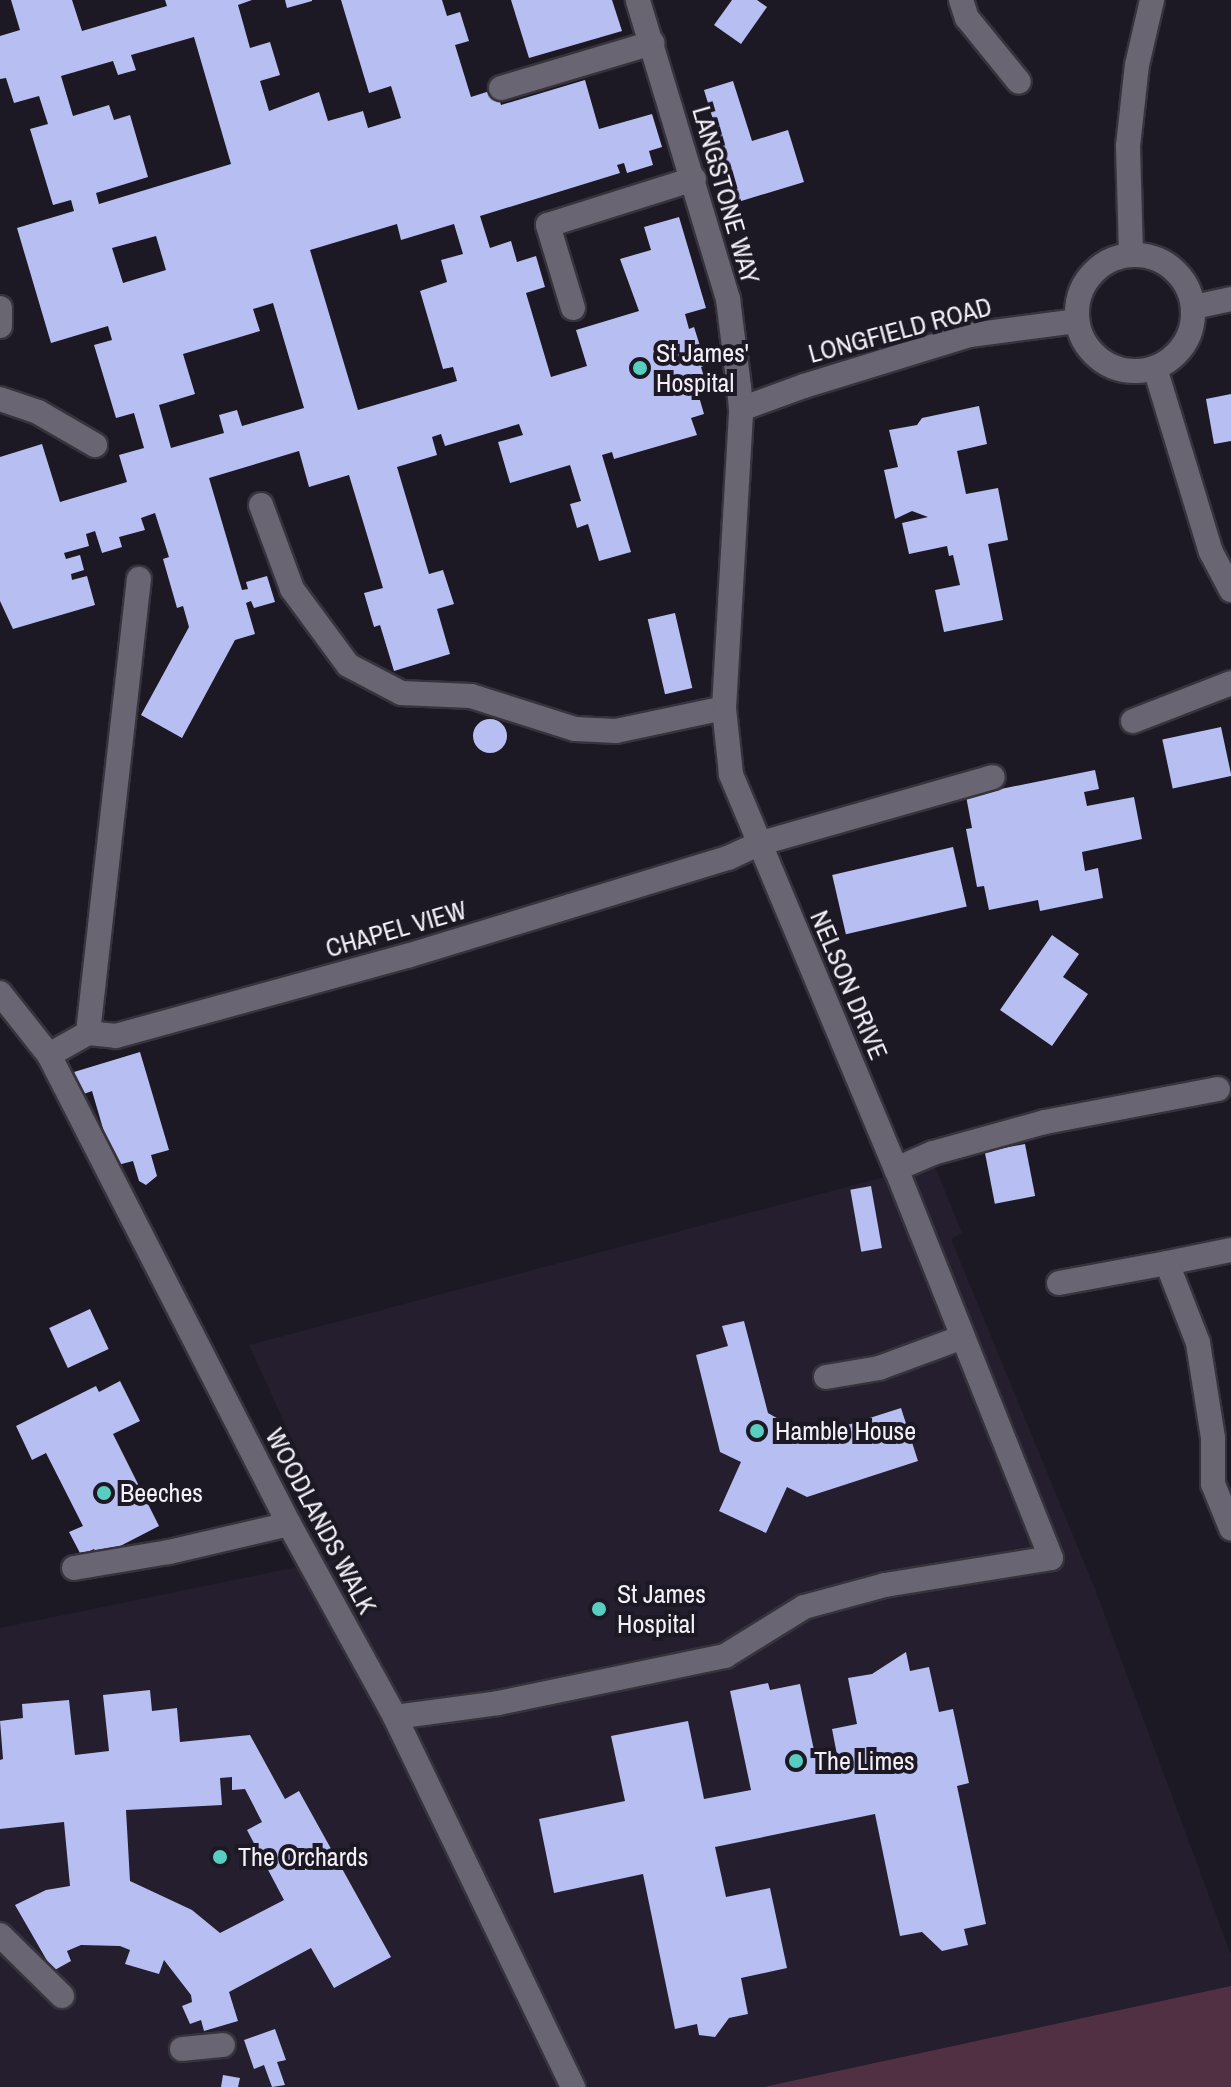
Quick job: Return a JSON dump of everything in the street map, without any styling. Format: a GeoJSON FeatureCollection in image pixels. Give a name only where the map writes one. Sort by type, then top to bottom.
{"type":"FeatureCollection","features":[{"type":"Feature","properties":{"kind":"street","name":"LANGSTONE WAY"},"geometry":{"type":"LineString","coordinates":[[638,0],[728,299],[741,409]]}},
{"type":"Feature","properties":{"kind":"street"},"geometry":{"type":"LineString","coordinates":[[961,0],[967,18],[1019,82]]}},
{"type":"Feature","properties":{"kind":"street"},"geometry":{"type":"LineString","coordinates":[[1131,254],[1128,146],[1137,65],[1152,0]]}},
{"type":"Feature","properties":{"kind":"street"},"geometry":{"type":"LineString","coordinates":[[501,88],[652,43]]}},
{"type":"Feature","properties":{"kind":"street"},"geometry":{"type":"LineString","coordinates":[[573,308],[548,225],[694,179]]}},
{"type":"Feature","properties":{"kind":"street"},"geometry":{"type":"LineString","coordinates":[[1131,254],[1154,257],[1171,266],[1187,286],[1194,307],[1193,326],[1184,346],[1155,368],[1133,372],[1109,366],[1085,344],[1077,321],[1077,300],[1095,269],[1110,259],[1131,254]]}},
{"type":"Feature","properties":{"kind":"street"},"geometry":{"type":"LineString","coordinates":[[1194,307],[1231,299]]}},
{"type":"Feature","properties":{"kind":"street"},"geometry":{"type":"LineString","coordinates":[[0,308],[0,326]]}},
{"type":"Feature","properties":{"kind":"street","name":"LONGFIELD ROAD"},"geometry":{"type":"LineString","coordinates":[[741,409],[804,386],[970,335],[1077,321]]}},
{"type":"Feature","properties":{"kind":"street"},"geometry":{"type":"LineString","coordinates":[[1155,368],[1211,552],[1231,590]]}},
{"type":"Feature","properties":{"kind":"street"},"geometry":{"type":"LineString","coordinates":[[0,399],[38,412],[95,445]]}},
{"type":"Feature","properties":{"kind":"street","name":"NELSON DRIVE"},"geometry":{"type":"LineString","coordinates":[[395,1717],[498,1703],[725,1656],[804,1607],[885,1585],[1051,1558],[960,1338],[896,1169],[731,774],[724,708],[741,409]]}},
{"type":"Feature","properties":{"kind":"street"},"geometry":{"type":"LineString","coordinates":[[261,505],[292,589],[348,665],[401,693],[471,696],[575,729],[589,730],[616,731],[724,708]]}},
{"type":"Feature","properties":{"kind":"street"},"geometry":{"type":"LineString","coordinates":[[88,1033],[139,579]]}},
{"type":"Feature","properties":{"kind":"street"},"geometry":{"type":"LineString","coordinates":[[1133,721],[1231,683]]}},
{"type":"Feature","properties":{"kind":"street","name":"CHAPEL VIEW"},"geometry":{"type":"LineString","coordinates":[[49,1055],[88,1033],[116,1036],[407,956],[728,858],[758,844],[993,777]]}},
{"type":"Feature","properties":{"kind":"street","name":"WOODLANDS WALK"},"geometry":{"type":"LineString","coordinates":[[0,993],[49,1055],[289,1524],[395,1717],[573,2087]]}},
{"type":"Feature","properties":{"kind":"street"},"geometry":{"type":"LineString","coordinates":[[896,1169],[933,1153],[1045,1122],[1218,1089]]}},
{"type":"Feature","properties":{"kind":"street"},"geometry":{"type":"LineString","coordinates":[[1059,1283],[1231,1250]]}},
{"type":"Feature","properties":{"kind":"street"},"geometry":{"type":"LineString","coordinates":[[1167,1263],[1198,1343],[1213,1438],[1213,1484],[1231,1528]]}},
{"type":"Feature","properties":{"kind":"street"},"geometry":{"type":"LineString","coordinates":[[826,1377],[879,1368],[960,1338]]}},
{"type":"Feature","properties":{"kind":"street"},"geometry":{"type":"LineString","coordinates":[[74,1568],[169,1552],[289,1524]]}},
{"type":"Feature","properties":{"kind":"street"},"geometry":{"type":"LineString","coordinates":[[0,1935],[62,1996]]}},
{"type":"Feature","properties":{"kind":"street"},"geometry":{"type":"LineString","coordinates":[[182,2049],[223,2045]]}},
{"type":"Feature","properties":{"kind":"shaded area","name":"St James Hospital"},"geometry":{"type":"Polygon","coordinates":[[[934,1164],[962,1233],[951,1239],[1095,1589],[1231,1955],[1231,2087],[0,2087],[0,1628],[346,1557],[249,1345],[934,1164]]]}},
{"type":"Feature","properties":{"kind":"shaded area"},"geometry":{"type":"Polygon","coordinates":[[[1231,1986],[1231,2087],[764,2087],[1231,1986]]]}},
{"type":"Feature","properties":{"kind":"building","name":"St James' Hospital"},"geometry":{"type":"Polygon","coordinates":[[[11,0],[72,0],[82,31],[167,6],[165,0],[252,0],[238,5],[250,48],[270,42],[280,75],[260,81],[269,111],[319,92],[328,121],[363,111],[368,128],[401,118],[391,86],[369,93],[341,0],[442,0],[447,16],[460,12],[469,41],[455,45],[471,97],[496,89],[501,105],[585,80],[599,129],[652,114],[662,147],[649,151],[653,165],[627,173],[624,163],[617,165],[620,173],[480,216],[490,248],[511,241],[517,262],[536,256],[545,287],[526,293],[551,377],[587,366],[576,330],[639,311],[620,259],[651,250],[644,227],[679,217],[706,308],[685,314],[689,329],[694,327],[706,365],[701,367],[705,380],[695,383],[704,414],[691,418],[697,435],[614,459],[612,452],[602,455],[631,552],[599,561],[588,524],[577,528],[570,504],[581,501],[570,465],[510,483],[498,442],[523,435],[519,424],[445,446],[441,434],[432,437],[437,455],[397,467],[429,574],[443,570],[454,604],[437,609],[450,654],[394,671],[380,625],[374,627],[364,593],[383,588],[349,475],[309,487],[299,451],[209,478],[242,590],[248,589],[246,582],[267,576],[275,602],[254,608],[251,601],[246,603],[255,634],[235,640],[182,738],[141,715],[189,627],[183,606],[177,608],[163,559],[169,557],[155,513],[141,518],[145,530],[119,537],[122,547],[102,553],[95,531],[86,534],[89,546],[64,553],[66,559],[80,555],[84,570],[71,574],[72,580],[87,576],[95,605],[13,629],[0,601],[0,457],[42,444],[60,502],[127,482],[119,455],[144,448],[134,413],[116,418],[94,345],[112,340],[108,326],[51,343],[17,228],[74,211],[71,200],[53,205],[30,129],[48,124],[39,96],[14,103],[6,78],[0,79],[0,36],[20,30],[11,0]],[[194,37],[131,55],[136,70],[118,75],[113,61],[61,76],[73,116],[109,105],[114,120],[130,115],[148,177],[96,193],[99,204],[231,164],[194,37]],[[397,224],[310,250],[358,410],[457,381],[453,367],[443,369],[420,291],[447,282],[441,260],[463,254],[454,224],[401,240],[397,224]],[[156,236],[112,248],[123,283],[166,270],[156,236]],[[273,303],[253,309],[260,331],[183,354],[195,394],[159,405],[171,448],[224,433],[219,415],[237,410],[242,426],[304,408],[273,303]]]}},
{"type":"Feature","properties":{"kind":"building"},"geometry":{"type":"Polygon","coordinates":[[[285,0],[312,0],[312,1],[287,8],[285,0]]]}},
{"type":"Feature","properties":{"kind":"building"},"geometry":{"type":"Polygon","coordinates":[[[511,0],[612,0],[622,31],[529,58],[511,0]]]}},
{"type":"Feature","properties":{"kind":"building"},"geometry":{"type":"Polygon","coordinates":[[[732,0],[757,0],[767,7],[741,44],[714,25],[732,0]]]}},
{"type":"Feature","properties":{"kind":"building"},"geometry":{"type":"Polygon","coordinates":[[[733,81],[752,141],[788,130],[804,182],[738,202],[704,90],[733,81]]]}},
{"type":"Feature","properties":{"kind":"building"},"geometry":{"type":"Polygon","coordinates":[[[1231,394],[1231,441],[1214,444],[1206,399],[1231,394]]]}},
{"type":"Feature","properties":{"kind":"building"},"geometry":{"type":"Polygon","coordinates":[[[979,406],[987,444],[957,451],[966,494],[998,488],[1008,540],[988,544],[1003,620],[944,632],[935,590],[960,585],[953,555],[949,556],[947,546],[909,554],[902,523],[928,517],[912,511],[895,519],[884,470],[898,467],[889,430],[917,425],[922,418],[979,406]]]}},
{"type":"Feature","properties":{"kind":"building"},"geometry":{"type":"Polygon","coordinates":[[[675,613],[692,688],[665,694],[648,619],[675,613]]]}},
{"type":"Feature","properties":{"kind":"building"},"geometry":{"type":"Polygon","coordinates":[[[490,719],[502,724],[507,736],[502,748],[490,753],[478,748],[473,736],[478,724],[490,719]]]}},
{"type":"Feature","properties":{"kind":"building"},"geometry":{"type":"Polygon","coordinates":[[[1221,727],[1231,776],[1173,788],[1162,739],[1221,727]]]}},
{"type":"Feature","properties":{"kind":"building"},"geometry":{"type":"Polygon","coordinates":[[[1095,770],[1099,789],[1084,792],[1087,806],[1134,797],[1142,839],[1082,852],[1085,871],[1098,868],[1103,898],[1040,911],[1038,900],[989,910],[984,886],[977,887],[966,829],[972,828],[966,796],[1095,770]]]}},
{"type":"Feature","properties":{"kind":"building"},"geometry":{"type":"Polygon","coordinates":[[[953,847],[967,906],[846,934],[832,875],[953,847]]]}},
{"type":"Feature","properties":{"kind":"building"},"geometry":{"type":"Polygon","coordinates":[[[1052,935],[1079,954],[1063,977],[1088,994],[1052,1046],[1000,1010],[1052,935]]]}},
{"type":"Feature","properties":{"kind":"building"},"geometry":{"type":"Polygon","coordinates":[[[140,1052],[169,1150],[151,1155],[157,1176],[146,1185],[139,1181],[133,1161],[114,1166],[92,1091],[81,1095],[74,1072],[140,1052]]]}},
{"type":"Feature","properties":{"kind":"building"},"geometry":{"type":"Polygon","coordinates":[[[1025,1144],[1035,1196],[995,1204],[985,1152],[1025,1144]]]}},
{"type":"Feature","properties":{"kind":"building"},"geometry":{"type":"Polygon","coordinates":[[[871,1186],[882,1248],[861,1252],[850,1190],[871,1186]]]}},
{"type":"Feature","properties":{"kind":"building"},"geometry":{"type":"Polygon","coordinates":[[[90,1309],[109,1349],[68,1368],[49,1328],[90,1309]]]}},
{"type":"Feature","properties":{"kind":"building","name":"Hamble House"},"geometry":{"type":"Polygon","coordinates":[[[744,1321],[768,1413],[810,1437],[901,1408],[918,1461],[807,1497],[787,1487],[766,1533],[719,1511],[741,1462],[720,1452],[696,1355],[728,1346],[722,1326],[744,1321]]]}},
{"type":"Feature","properties":{"kind":"building","name":"Beeches"},"geometry":{"type":"Polygon","coordinates":[[[120,1381],[140,1421],[113,1434],[159,1526],[99,1557],[94,1549],[81,1555],[69,1532],[83,1526],[46,1453],[32,1460],[16,1426],[96,1386],[99,1392],[120,1381]]]}},
{"type":"Feature","properties":{"kind":"building"},"geometry":{"type":"Polygon","coordinates":[[[906,1652],[910,1671],[929,1667],[939,1712],[953,1709],[969,1783],[957,1786],[986,1924],[964,1929],[968,1945],[942,1951],[922,1932],[900,1936],[875,1814],[715,1847],[726,1897],[770,1888],[787,1968],[741,1978],[748,2014],[729,2018],[715,2037],[699,2035],[697,2024],[675,2029],[643,1874],[554,1893],[539,1819],[625,1801],[611,1736],[688,1721],[704,1799],[751,1790],[730,1691],[768,1683],[770,1690],[800,1684],[819,1774],[840,1770],[832,1729],[857,1724],[848,1678],[872,1674],[906,1652]]]}},
{"type":"Feature","properties":{"kind":"building"},"geometry":{"type":"Polygon","coordinates":[[[150,1690],[152,1711],[177,1708],[180,1742],[250,1735],[285,1799],[299,1791],[391,1957],[334,1988],[311,1948],[229,1992],[238,2021],[204,2031],[201,2020],[190,2024],[182,2006],[192,2002],[191,1995],[164,1960],[159,1974],[125,1964],[130,1950],[120,1946],[81,1945],[67,1951],[71,1961],[53,1971],[15,1905],[46,1890],[70,1886],[64,1822],[0,1829],[0,1760],[3,1759],[0,1721],[23,1718],[22,1704],[69,1700],[75,1755],[109,1751],[103,1695],[150,1690]],[[232,1777],[220,1778],[222,1805],[126,1810],[130,1881],[192,1910],[220,1933],[284,1900],[247,1830],[262,1822],[245,1789],[232,1790],[232,1777]]]}},
{"type":"Feature","properties":{"kind":"building"},"geometry":{"type":"Polygon","coordinates":[[[275,2029],[286,2060],[277,2062],[285,2085],[272,2087],[264,2065],[254,2069],[244,2040],[275,2029]]]}},
{"type":"Feature","properties":{"kind":"building"},"geometry":{"type":"Polygon","coordinates":[[[223,2075],[240,2078],[238,2087],[221,2087],[223,2075]]]}},
{"type":"Feature","properties":{"kind":"place","name":"St James' Hospital"},"geometry":{"type":"Point","coordinates":[640,368]}},
{"type":"Feature","properties":{"kind":"place","name":"Hamble House"},"geometry":{"type":"Point","coordinates":[757,1431]}},
{"type":"Feature","properties":{"kind":"place","name":"Beeches"},"geometry":{"type":"Point","coordinates":[104,1493]}},
{"type":"Feature","properties":{"kind":"place","name":"St James Hospital"},"geometry":{"type":"Point","coordinates":[599,1609]}},
{"type":"Feature","properties":{"kind":"place","name":"The Limes"},"geometry":{"type":"Point","coordinates":[796,1761]}},
{"type":"Feature","properties":{"kind":"place","name":"The Orchards"},"geometry":{"type":"Point","coordinates":[220,1857]}}]}
